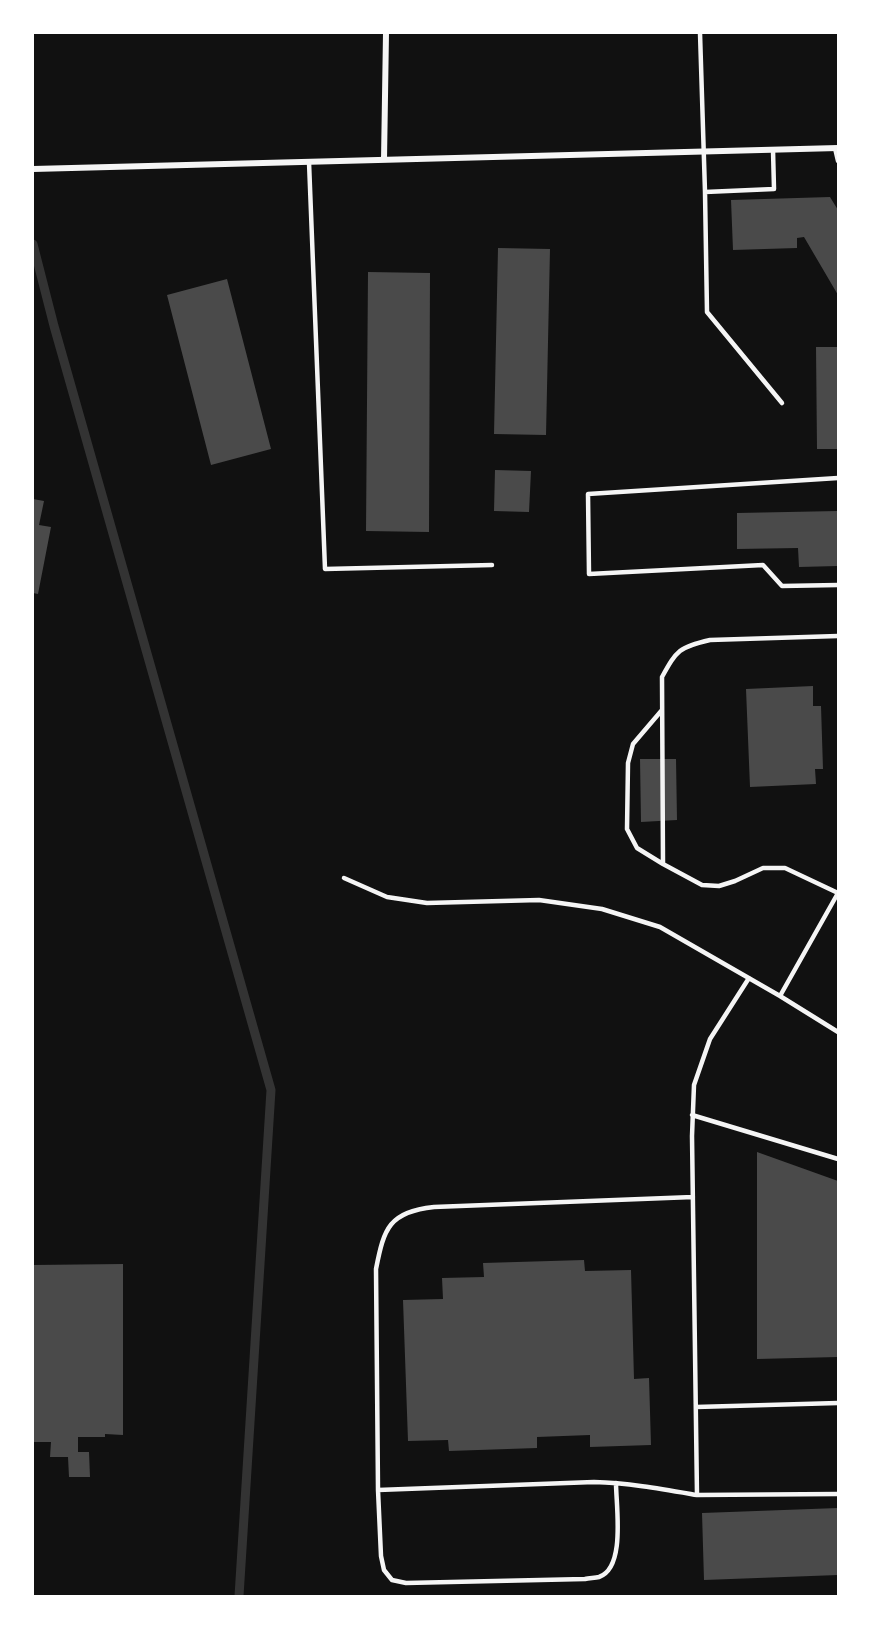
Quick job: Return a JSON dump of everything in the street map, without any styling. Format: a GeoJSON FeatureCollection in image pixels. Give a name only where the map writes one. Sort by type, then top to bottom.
{"type":"FeatureCollection","features":[{"type":"Feature","properties":{"kind":"street"},"geometry":{"type":"LineString","coordinates":[[384,160],[386,33]]}},
{"type":"Feature","properties":{"kind":"street"},"geometry":{"type":"LineString","coordinates":[[33,168],[836,148]]}},
{"type":"Feature","properties":{"kind":"lane"},"geometry":{"type":"LineString","coordinates":[[700,33],[707,312],[782,403]]}},
{"type":"Feature","properties":{"kind":"lane"},"geometry":{"type":"LineString","coordinates":[[836,148],[838,161]]}},
{"type":"Feature","properties":{"kind":"lane"},"geometry":{"type":"LineString","coordinates":[[705,192],[774,189],[773,150]]}},
{"type":"Feature","properties":{"kind":"lane"},"geometry":{"type":"LineString","coordinates":[[309,162],[325,569],[492,565]]}},
{"type":"Feature","properties":{"kind":"lane"},"geometry":{"type":"LineString","coordinates":[[838,478],[588,494],[589,574],[763,565],[782,586],[838,585]]}},
{"type":"Feature","properties":{"kind":"lane"},"geometry":{"type":"LineString","coordinates":[[663,864],[662,677],[675,654],[689,644],[710,640],[838,636]]}},
{"type":"Feature","properties":{"kind":"lane"},"geometry":{"type":"LineString","coordinates":[[662,710],[633,744],[627,763],[627,829],[637,848],[702,885],[719,886],[763,868],[785,868],[838,893],[780,996]]}},
{"type":"Feature","properties":{"kind":"lane"},"geometry":{"type":"LineString","coordinates":[[344,878],[387,897],[428,903],[538,900],[602,909],[660,927],[838,1032]]}},
{"type":"Feature","properties":{"kind":"lane"},"geometry":{"type":"LineString","coordinates":[[697,1495],[692,1115],[694,1085],[710,1040],[749,978]]}},
{"type":"Feature","properties":{"kind":"lane"},"geometry":{"type":"LineString","coordinates":[[692,1115],[838,1159]]}},
{"type":"Feature","properties":{"kind":"lane"},"geometry":{"type":"LineString","coordinates":[[616,1483],[617,1550],[614,1563],[600,1576],[585,1579],[406,1583],[392,1580],[384,1570],[381,1556],[378,1490],[376,1269],[381,1243],[388,1227],[397,1217],[407,1212],[434,1207],[693,1197]]}},
{"type":"Feature","properties":{"kind":"lane"},"geometry":{"type":"LineString","coordinates":[[696,1407],[838,1403]]}},
{"type":"Feature","properties":{"kind":"lane"},"geometry":{"type":"LineString","coordinates":[[378,1490],[594,1482],[697,1495],[838,1494]]}},
{"type":"Feature","properties":{"kind":"building"},"geometry":{"type":"Polygon","coordinates":[[[830,197],[838,210],[838,295],[804,237],[797,238],[797,248],[733,250],[731,200],[830,197]]]}},
{"type":"Feature","properties":{"kind":"building"},"geometry":{"type":"Polygon","coordinates":[[[498,248],[550,249],[546,435],[494,434],[498,248]]]}},
{"type":"Feature","properties":{"kind":"building"},"geometry":{"type":"Polygon","coordinates":[[[368,272],[430,273],[429,532],[366,531],[368,272]]]}},
{"type":"Feature","properties":{"kind":"building"},"geometry":{"type":"Polygon","coordinates":[[[227,279],[271,449],[211,465],[167,295],[227,279]]]}},
{"type":"Feature","properties":{"kind":"building"},"geometry":{"type":"Polygon","coordinates":[[[816,347],[838,347],[838,449],[817,449],[816,347]]]}},
{"type":"Feature","properties":{"kind":"building"},"geometry":{"type":"Polygon","coordinates":[[[495,470],[531,471],[529,512],[494,511],[495,470]]]}},
{"type":"Feature","properties":{"kind":"building"},"geometry":{"type":"Polygon","coordinates":[[[33,499],[44,501],[39,525],[51,527],[38,594],[33,593],[33,499]]]}},
{"type":"Feature","properties":{"kind":"building"},"geometry":{"type":"Polygon","coordinates":[[[838,511],[838,566],[799,567],[798,548],[737,549],[737,513],[838,511]]]}},
{"type":"Feature","properties":{"kind":"building"},"geometry":{"type":"Polygon","coordinates":[[[813,686],[813,706],[821,706],[823,769],[815,769],[816,784],[750,787],[746,689],[813,686]]]}},
{"type":"Feature","properties":{"kind":"building"},"geometry":{"type":"Polygon","coordinates":[[[640,759],[676,759],[677,820],[641,822],[640,759]]]}},
{"type":"Feature","properties":{"kind":"building"},"geometry":{"type":"Polygon","coordinates":[[[757,1152],[838,1181],[838,1357],[757,1359],[757,1152]]]}},
{"type":"Feature","properties":{"kind":"building"},"geometry":{"type":"Polygon","coordinates":[[[584,1260],[585,1271],[631,1270],[634,1379],[649,1378],[651,1445],[590,1447],[590,1435],[537,1437],[537,1448],[449,1451],[448,1440],[408,1441],[403,1300],[443,1299],[442,1278],[484,1277],[483,1263],[584,1260]]]}},
{"type":"Feature","properties":{"kind":"building"},"geometry":{"type":"Polygon","coordinates":[[[123,1264],[123,1435],[78,1437],[78,1452],[89,1452],[90,1477],[69,1477],[68,1457],[50,1457],[51,1442],[33,1442],[33,1265],[123,1264]]]}},
{"type":"Feature","properties":{"kind":"building"},"geometry":{"type":"Polygon","coordinates":[[[838,1508],[838,1575],[704,1580],[702,1513],[838,1508]]]}},
{"type":"Feature","properties":{"kind":"waterway"},"geometry":{"type":"LineString","coordinates":[[33,244],[54,326],[271,1090],[239,1596]]}}]}
